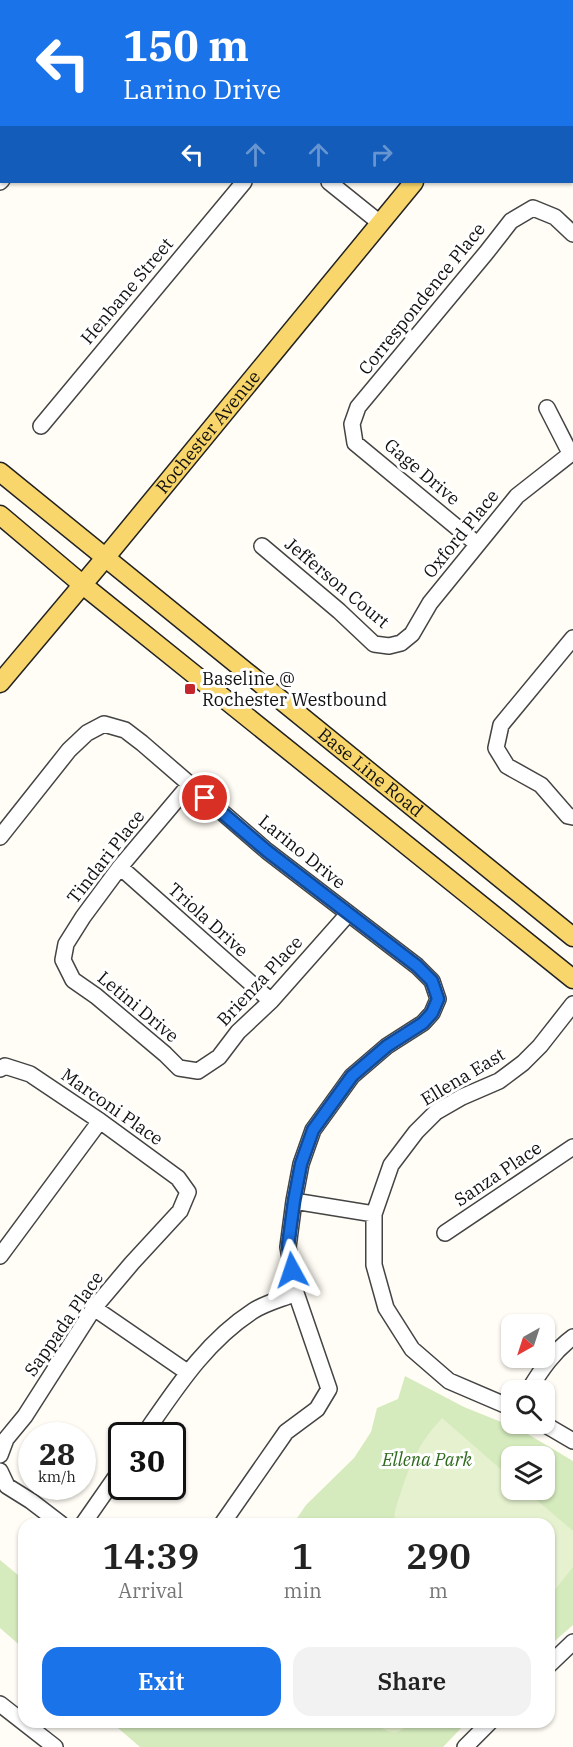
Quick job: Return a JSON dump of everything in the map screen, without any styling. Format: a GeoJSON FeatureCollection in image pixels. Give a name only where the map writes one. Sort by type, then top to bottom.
{"type":"FeatureCollection","features":[{"type":"Feature","properties":{"kind":"main road","name":"Rochester Avenue"},"geometry":{"type":"LineString","coordinates":[[0,683],[413,183]]}},
{"type":"Feature","properties":{"kind":"main road","name":"Base Line Road"},"geometry":{"type":"LineString","coordinates":[[0,472],[573,937]]}},
{"type":"Feature","properties":{"kind":"main road","name":"Base Line Road"},"geometry":{"type":"LineString","coordinates":[[0,515],[83,585],[573,979]]}},
{"type":"Feature","properties":{"kind":"street","name":"Henbane Street"},"geometry":{"type":"LineString","coordinates":[[41,426],[243,183]]}},
{"type":"Feature","properties":{"kind":"street"},"geometry":{"type":"LineString","coordinates":[[330,183],[380,223]]}},
{"type":"Feature","properties":{"kind":"street","name":"Correspondence Place"},"geometry":{"type":"LineString","coordinates":[[352,424],[358,408],[511,221],[533,208],[555,217],[573,234]]}},
{"type":"Feature","properties":{"kind":"street"},"geometry":{"type":"LineString","coordinates":[[547,408],[571,453]]}},
{"type":"Feature","properties":{"kind":"street","name":"Gage Drive"},"geometry":{"type":"LineString","coordinates":[[352,424],[355,443],[477,544]]}},
{"type":"Feature","properties":{"kind":"street","name":"Oxford Place"},"geometry":{"type":"LineString","coordinates":[[389,646],[401,644],[412,634],[430,603],[517,496],[571,453]]}},
{"type":"Feature","properties":{"kind":"street","name":"Jefferson Court"},"geometry":{"type":"LineString","coordinates":[[262,546],[374,644],[389,646]]}},
{"type":"Feature","properties":{"kind":"street"},"geometry":{"type":"LineString","coordinates":[[573,638],[501,725],[496,748],[507,766],[541,785],[568,816],[573,817]]}},
{"type":"Feature","properties":{"kind":"street","name":"Larino Drive"},"geometry":{"type":"LineString","coordinates":[[0,837],[69,750],[87,733],[104,724],[125,730],[267,851],[417,966],[432,981],[438,999],[432,1013],[423,1023],[387,1046],[352,1076],[313,1130],[301,1164],[294,1201]]}},
{"type":"Feature","properties":{"kind":"street","name":"Tindari Place"},"geometry":{"type":"LineString","coordinates":[[63,960],[66,944],[83,917],[120,867],[190,784]]}},
{"type":"Feature","properties":{"kind":"street","name":"Triola Drive"},"geometry":{"type":"LineString","coordinates":[[120,867],[271,1001]]}},
{"type":"Feature","properties":{"kind":"street","name":"Brienza Place"},"geometry":{"type":"LineString","coordinates":[[198,1071],[219,1057],[238,1032],[271,1001],[348,914]]}},
{"type":"Feature","properties":{"kind":"street","name":"Letini Drive"},"geometry":{"type":"LineString","coordinates":[[63,960],[73,980],[96,996],[179,1068],[198,1071]]}},
{"type":"Feature","properties":{"kind":"street","name":"Ellena East"},"geometry":{"type":"LineString","coordinates":[[501,1403],[449,1381],[412,1348],[386,1308],[374,1266],[374,1214],[391,1165],[416,1132],[436,1112],[462,1097],[499,1081],[523,1063],[540,1046],[573,1004]]}},
{"type":"Feature","properties":{"kind":"street","name":"Marconi Place"},"geometry":{"type":"LineString","coordinates":[[3,1067],[30,1074],[100,1121],[178,1178],[188,1192]]}},
{"type":"Feature","properties":{"kind":"street"},"geometry":{"type":"LineString","coordinates":[[0,1256],[100,1121]]}},
{"type":"Feature","properties":{"kind":"street","name":"Sanza Place"},"geometry":{"type":"LineString","coordinates":[[445,1233],[573,1147]]}},
{"type":"Feature","properties":{"kind":"street","name":"Sappada Place"},"geometry":{"type":"LineString","coordinates":[[0,1455],[6,1439],[25,1416],[94,1308],[180,1211],[188,1192]]}},
{"type":"Feature","properties":{"kind":"street"},"geometry":{"type":"LineString","coordinates":[[226,1518],[286,1432],[317,1409],[329,1389],[296,1293],[288,1246],[294,1201],[374,1214]]}},
{"type":"Feature","properties":{"kind":"street"},"geometry":{"type":"LineString","coordinates":[[153,1422],[187,1372],[225,1333],[254,1310],[296,1293]]}},
{"type":"Feature","properties":{"kind":"street"},"geometry":{"type":"LineString","coordinates":[[94,1308],[187,1372]]}},
{"type":"Feature","properties":{"kind":"street"},"geometry":{"type":"LineString","coordinates":[[535,1380],[543,1367],[573,1337]]}},
{"type":"Feature","properties":{"kind":"street"},"geometry":{"type":"LineString","coordinates":[[555,1430],[573,1441]]}},
{"type":"Feature","properties":{"kind":"street"},"geometry":{"type":"LineString","coordinates":[[0,1471],[7,1486],[53,1518]]}},
{"type":"Feature","properties":{"kind":"street"},"geometry":{"type":"LineString","coordinates":[[87,1518],[108,1488]]}},
{"type":"Feature","properties":{"kind":"street"},"geometry":{"type":"LineString","coordinates":[[555,1659],[573,1642]]}},
{"type":"Feature","properties":{"kind":"street"},"geometry":{"type":"LineString","coordinates":[[5,1708],[18,1719]]}},
{"type":"Feature","properties":{"kind":"street"},"geometry":{"type":"LineString","coordinates":[[29,1728],[50,1745]]}},
{"type":"Feature","properties":{"kind":"street"},"geometry":{"type":"LineString","coordinates":[[465,1747],[484,1728]]}},
{"type":"Feature","properties":{"kind":"green space","name":"Ellena Park"},"geometry":{"type":"Polygon","coordinates":[[[405,1376],[464,1407],[501,1422],[501,1434],[528,1434],[548,1446],[501,1446],[501,1500],[555,1500],[555,1450],[573,1461],[573,1625],[555,1641],[555,1518],[297,1518],[306,1505],[354,1458],[371,1432],[377,1408],[398,1399],[405,1376]]]}},
{"type":"Feature","properties":{"kind":"green space"},"geometry":{"type":"Polygon","coordinates":[[[442,1418],[501,1469],[501,1500],[537,1500],[573,1531],[573,1567],[555,1590],[555,1518],[395,1518],[405,1481],[422,1444],[442,1418]]]}},
{"type":"Feature","properties":{"kind":"green space"},"geometry":{"type":"Polygon","coordinates":[[[0,1560],[18,1575],[18,1644],[0,1628],[0,1560]]]}},
{"type":"Feature","properties":{"kind":"green space"},"geometry":{"type":"Polygon","coordinates":[[[118,1728],[461,1728],[443,1747],[140,1747],[118,1728]]]}},
{"type":"Feature","properties":{"kind":"green space"},"geometry":{"type":"Polygon","coordinates":[[[382,1728],[404,1728],[398,1732],[382,1728]]]}},
{"type":"Feature","properties":{"kind":"place","name":"Baseline @ Rochester Westbound"},"geometry":{"type":"Point","coordinates":[190,689]}},
{"type":"Feature","properties":{"kind":"route"},"geometry":{"type":"LineString","coordinates":[[205,798],[267,851],[417,966],[432,981],[438,999],[432,1013],[423,1023],[387,1046],[352,1076],[313,1130],[301,1164],[294,1201],[288,1246],[292,1270]]}}]}
